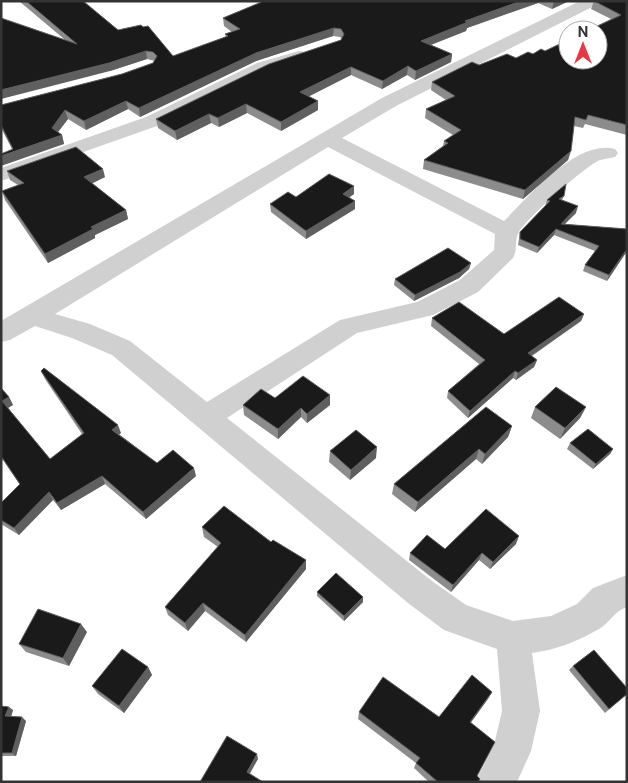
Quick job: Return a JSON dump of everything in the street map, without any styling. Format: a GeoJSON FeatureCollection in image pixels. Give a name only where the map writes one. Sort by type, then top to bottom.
{"type":"FeatureCollection","features":[{"type":"Feature","properties":{"kind":"street"},"geometry":{"type":"LineString","coordinates":[[1,333],[389,102],[593,1]]}},
{"type":"Feature","properties":{"kind":"street"},"geometry":{"type":"LineString","coordinates":[[1,175],[153,121],[263,67],[315,50]]}},
{"type":"Feature","properties":{"kind":"street"},"geometry":{"type":"LineString","coordinates":[[328,139],[507,230]]}},
{"type":"Feature","properties":{"kind":"street"},"geometry":{"type":"LineString","coordinates":[[206,417],[348,326],[424,309],[469,286],[505,254],[507,230],[542,196],[584,161],[594,156],[608,153]]}},
{"type":"Feature","properties":{"kind":"street"},"geometry":{"type":"LineString","coordinates":[[32,316],[81,332],[121,348],[420,592],[456,618],[513,638],[553,633],[590,616],[605,599],[627,591]]}},
{"type":"Feature","properties":{"kind":"street"},"geometry":{"type":"LineString","coordinates":[[495,782],[512,751],[521,711],[513,638]]}},
{"type":"Feature","properties":{"kind":"building"},"geometry":{"type":"Polygon","coordinates":[[[26,1],[83,1],[118,30],[141,25],[143,27],[148,26],[173,56],[228,36],[225,34],[240,29],[223,18],[264,1],[521,1],[465,21],[468,22],[421,41],[452,54],[416,71],[408,66],[383,81],[351,67],[300,92],[318,101],[281,122],[246,104],[218,118],[209,114],[175,131],[156,119],[269,64],[341,40],[344,34],[341,29],[334,28],[256,53],[139,108],[126,101],[84,121],[65,110],[52,128],[62,135],[1,156],[1,154],[13,149],[1,125],[1,105],[122,74],[153,63],[157,56],[153,52],[146,51],[109,63],[1,90],[1,18],[77,44],[26,1]]]}},
{"type":"Feature","properties":{"kind":"building"},"geometry":{"type":"Polygon","coordinates":[[[594,1],[627,1],[627,125],[588,115],[586,120],[575,117],[571,151],[525,190],[424,160],[448,143],[444,141],[461,130],[426,109],[455,96],[432,82],[472,62],[479,65],[507,54],[516,58],[528,52],[533,54],[541,49],[545,51],[558,45],[558,70],[608,70],[608,21],[621,15],[594,1]]]}},
{"type":"Feature","properties":{"kind":"building"},"geometry":{"type":"Polygon","coordinates":[[[76,147],[103,169],[84,177],[126,210],[91,227],[93,229],[45,254],[2,191],[24,183],[7,171],[76,147]]]}},
{"type":"Feature","properties":{"kind":"building"},"geometry":{"type":"Polygon","coordinates":[[[329,174],[354,186],[343,194],[355,201],[306,231],[270,204],[288,192],[296,197],[329,174]]]}},
{"type":"Feature","properties":{"kind":"building"},"geometry":{"type":"Polygon","coordinates":[[[566,184],[564,196],[559,199],[578,206],[561,224],[627,229],[627,249],[609,275],[585,265],[599,246],[556,229],[539,247],[520,239],[520,232],[550,201],[547,200],[566,184]]]}},
{"type":"Feature","properties":{"kind":"building"},"geometry":{"type":"Polygon","coordinates":[[[448,248],[471,263],[460,272],[415,295],[395,279],[448,248]]]}},
{"type":"Feature","properties":{"kind":"building"},"geometry":{"type":"Polygon","coordinates":[[[559,297],[584,314],[528,353],[537,360],[518,373],[515,371],[470,411],[448,391],[485,360],[432,318],[459,302],[504,334],[559,297]]]}},
{"type":"Feature","properties":{"kind":"building"},"geometry":{"type":"Polygon","coordinates":[[[44,368],[118,425],[112,430],[157,463],[173,450],[194,468],[143,512],[102,476],[57,503],[49,492],[14,528],[1,520],[1,503],[20,484],[1,456],[1,388],[9,397],[2,401],[50,459],[84,433],[41,371],[44,368]]]}},
{"type":"Feature","properties":{"kind":"building"},"geometry":{"type":"Polygon","coordinates":[[[303,376],[330,395],[307,414],[301,408],[278,429],[243,405],[261,389],[275,398],[303,376]]]}},
{"type":"Feature","properties":{"kind":"building"},"geometry":{"type":"Polygon","coordinates":[[[556,387],[586,407],[565,428],[535,407],[556,387]]]}},
{"type":"Feature","properties":{"kind":"building"},"geometry":{"type":"Polygon","coordinates":[[[486,407],[512,426],[485,454],[479,449],[418,502],[394,484],[486,407]]]}},
{"type":"Feature","properties":{"kind":"building"},"geometry":{"type":"Polygon","coordinates":[[[588,429],[613,449],[596,464],[570,443],[588,429]]]}},
{"type":"Feature","properties":{"kind":"building"},"geometry":{"type":"Polygon","coordinates":[[[356,430],[377,447],[351,470],[330,451],[356,430]]]}},
{"type":"Feature","properties":{"kind":"building"},"geometry":{"type":"Polygon","coordinates":[[[224,506],[271,542],[273,540],[306,560],[245,635],[203,603],[185,623],[165,607],[221,543],[202,527],[224,506]]]}},
{"type":"Feature","properties":{"kind":"building"},"geometry":{"type":"Polygon","coordinates":[[[486,509],[519,536],[493,562],[482,553],[453,585],[410,553],[427,535],[445,549],[486,509]]]}},
{"type":"Feature","properties":{"kind":"building"},"geometry":{"type":"Polygon","coordinates":[[[336,573],[363,597],[344,616],[317,592],[336,573]]]}},
{"type":"Feature","properties":{"kind":"building"},"geometry":{"type":"Polygon","coordinates":[[[38,609],[81,624],[63,658],[19,644],[38,609]]]}},
{"type":"Feature","properties":{"kind":"building"},"geometry":{"type":"Polygon","coordinates":[[[122,649],[148,667],[119,706],[92,686],[122,649]]]}},
{"type":"Feature","properties":{"kind":"building"},"geometry":{"type":"Polygon","coordinates":[[[594,650],[627,688],[627,694],[609,709],[573,666],[594,650]]]}},
{"type":"Feature","properties":{"kind":"building"},"geometry":{"type":"Polygon","coordinates":[[[472,675],[492,692],[470,722],[495,742],[477,776],[480,779],[478,782],[438,782],[416,763],[420,758],[359,712],[383,677],[439,717],[472,675]]]}},
{"type":"Feature","properties":{"kind":"building"},"geometry":{"type":"Polygon","coordinates":[[[1,706],[9,707],[5,716],[22,717],[12,753],[1,753],[1,706]]]}},
{"type":"Feature","properties":{"kind":"building"},"geometry":{"type":"Polygon","coordinates":[[[227,736],[257,754],[247,772],[263,782],[200,782],[227,736]]]}}]}
